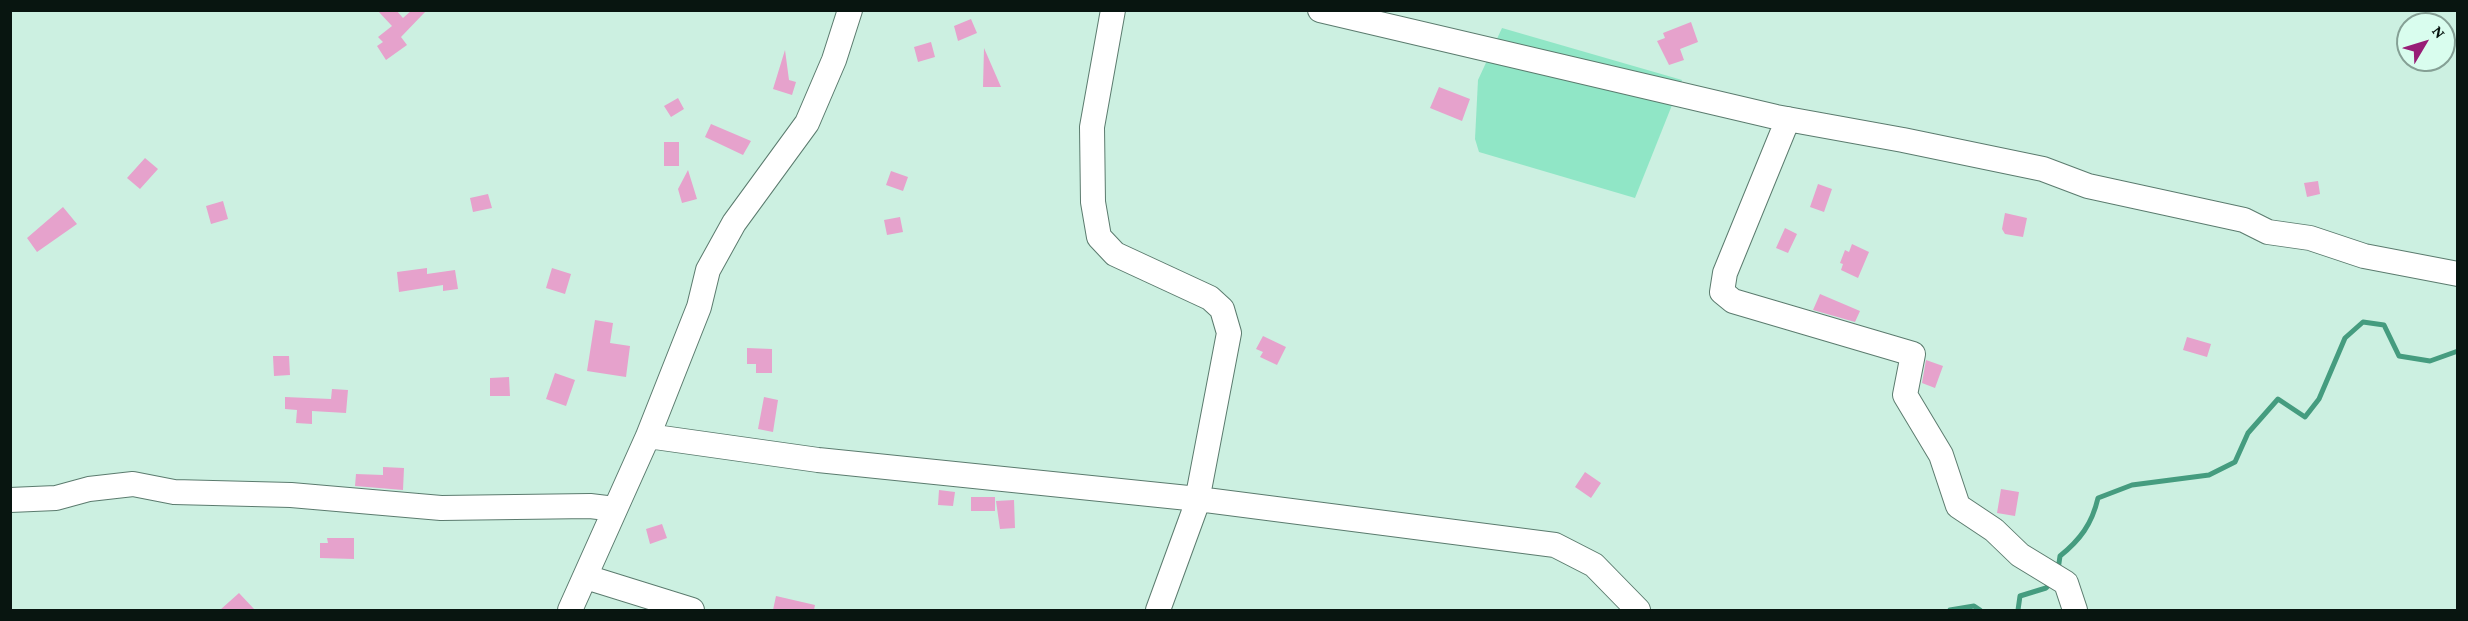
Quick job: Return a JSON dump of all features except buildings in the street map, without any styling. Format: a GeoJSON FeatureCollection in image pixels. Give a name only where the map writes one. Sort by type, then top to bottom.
{"type":"FeatureCollection","features":[{"type":"Feature","properties":{"kind":"street"},"geometry":{"type":"LineString","coordinates":[[570,610],[648,436],[699,307],[708,270],[734,223],[807,123],[834,60],[849,10]]}},
{"type":"Feature","properties":{"kind":"street"},"geometry":{"type":"LineString","coordinates":[[1113,10],[1092,127],[1094,202],[1099,237],[1114,254],[1210,298],[1222,309],[1229,333],[1198,499],[1158,610]]}},
{"type":"Feature","properties":{"kind":"street"},"geometry":{"type":"LineString","coordinates":[[1320,10],[1788,119],[2043,169],[2088,186],[2244,220],[2268,232],[2310,238],[2364,256],[2457,274]]}},
{"type":"Feature","properties":{"kind":"street"},"geometry":{"type":"LineString","coordinates":[[1788,119],[1725,273],[1722,292],[1733,301],[1913,354],[1905,395],[1941,455],[1958,506],[1994,530],[2020,555],[2066,583],[2075,610]]}},
{"type":"Feature","properties":{"kind":"street"},"geometry":{"type":"LineString","coordinates":[[648,436],[818,460],[1198,499],[1555,545],[1594,565],[1638,610]]}},
{"type":"Feature","properties":{"kind":"street"},"geometry":{"type":"LineString","coordinates":[[10,500],[56,498],[89,489],[133,484],[174,492],[291,495],[441,508],[590,506],[615,509]]}},
{"type":"Feature","properties":{"kind":"street"},"geometry":{"type":"LineString","coordinates":[[586,577],[692,610]]}},
{"type":"Feature","properties":{"kind":"green space"},"geometry":{"type":"Polygon","coordinates":[[[1502,28],[1682,80],[1635,198],[1479,152],[1475,139],[1478,80],[1502,28]]]}},
{"type":"Feature","properties":{"kind":"waterway"},"geometry":{"type":"LineString","coordinates":[[2058,570],[2060,556],[2084,531],[2098,498],[2132,485],[2209,475],[2235,462],[2248,433],[2278,399],[2305,417],[2319,399],[2345,338],[2363,322],[2384,325],[2399,356],[2430,361],[2458,351]]}},
{"type":"Feature","properties":{"kind":"waterway"},"geometry":{"type":"LineString","coordinates":[[2018,610],[2020,596],[2046,588],[2053,581]]}},
{"type":"Feature","properties":{"kind":"waterway"},"geometry":{"type":"LineString","coordinates":[[1950,610],[1974,606],[1980,610]]}}]}
